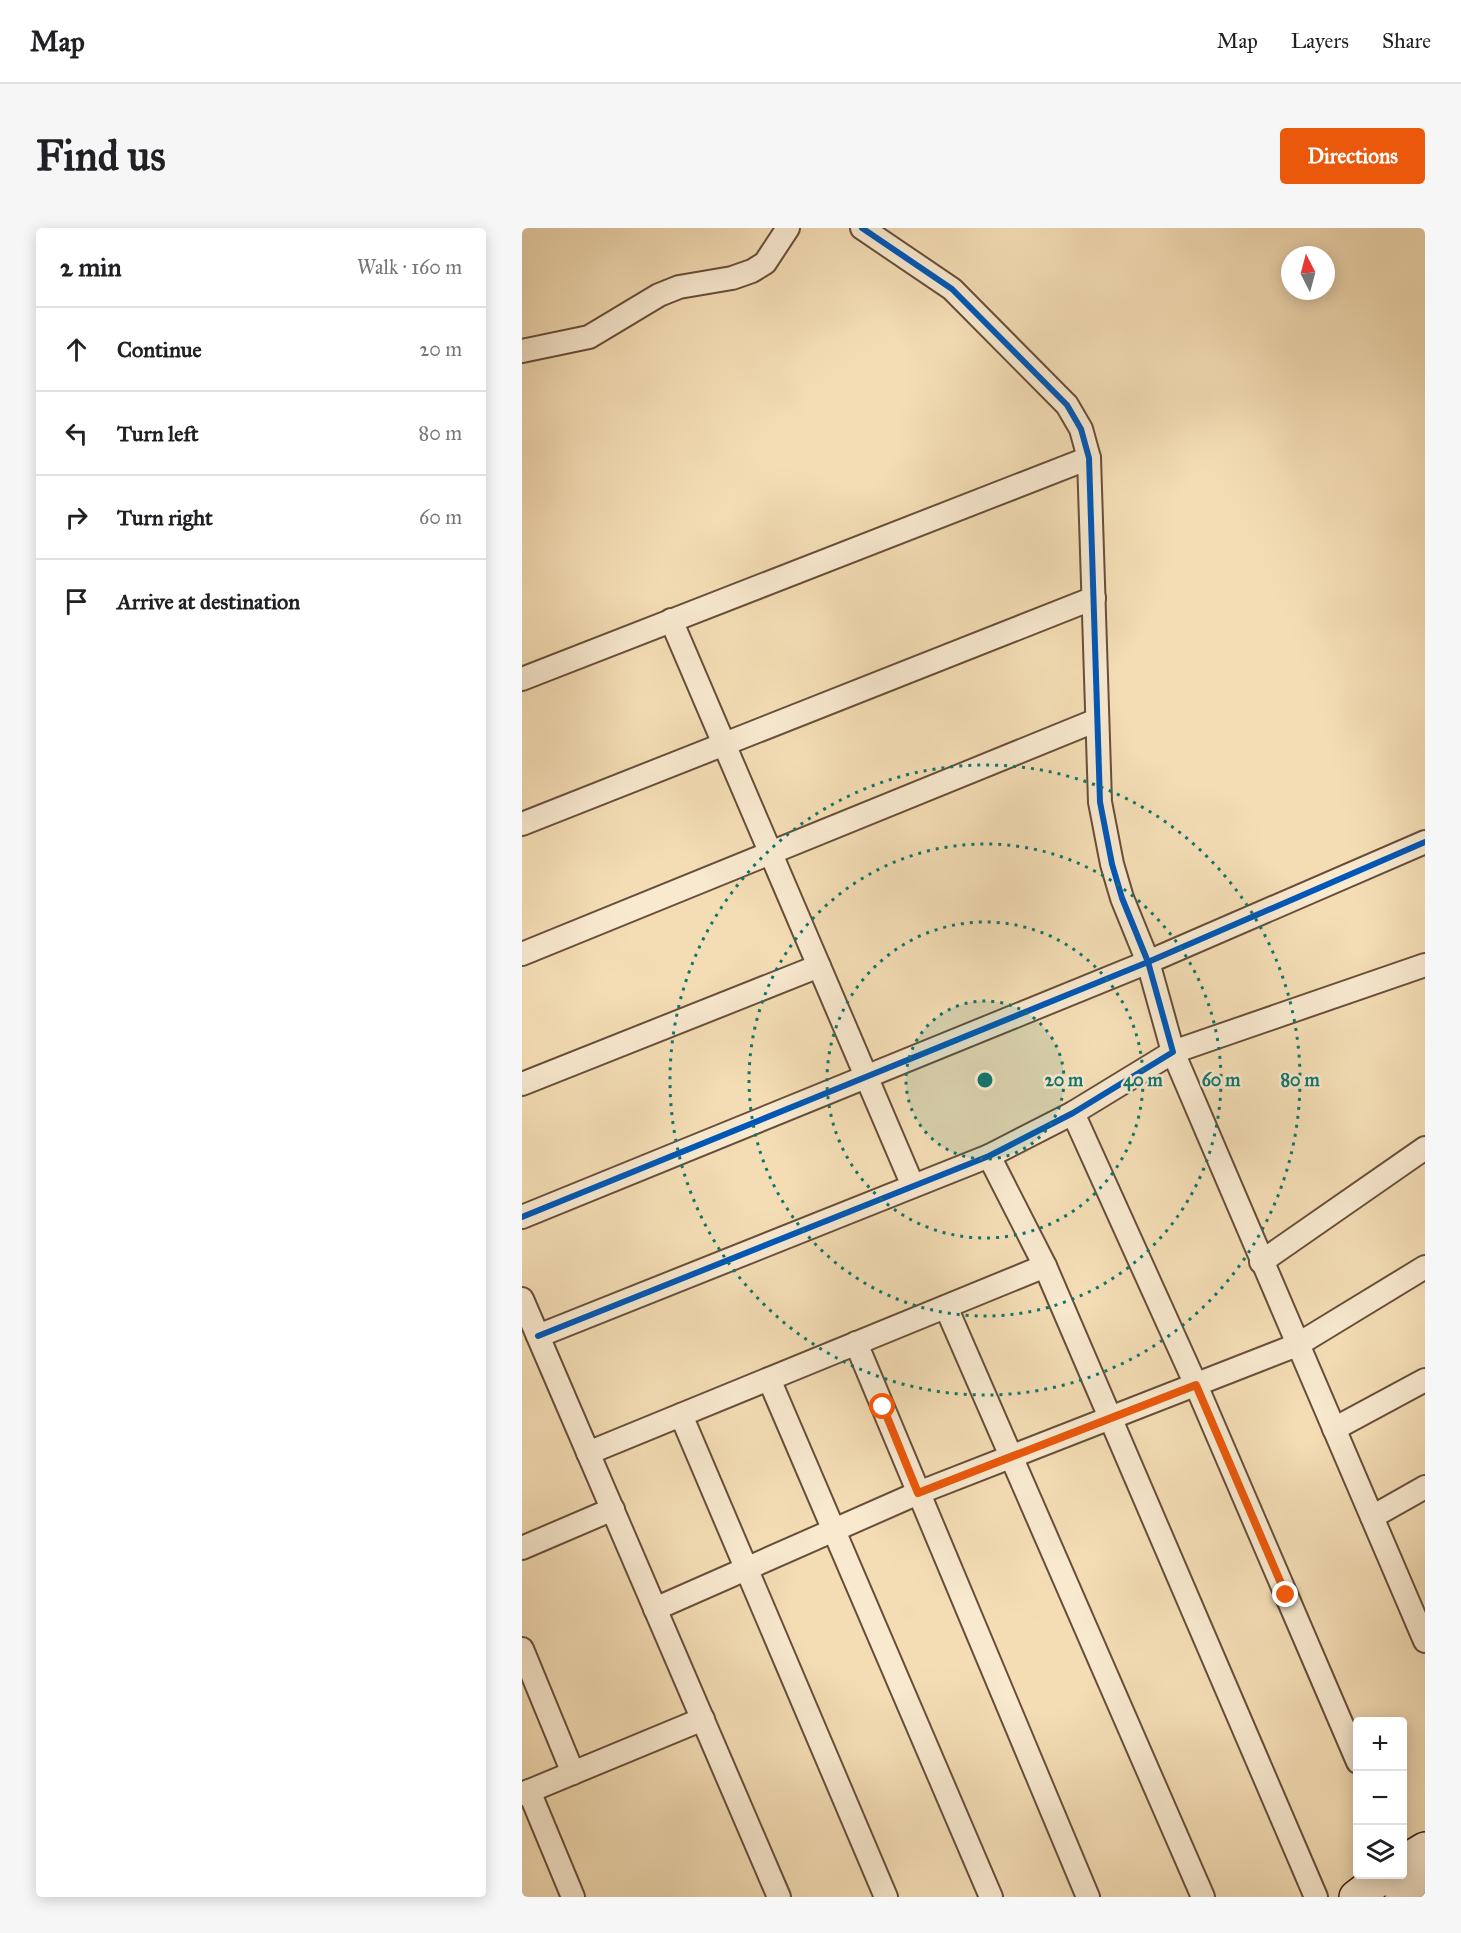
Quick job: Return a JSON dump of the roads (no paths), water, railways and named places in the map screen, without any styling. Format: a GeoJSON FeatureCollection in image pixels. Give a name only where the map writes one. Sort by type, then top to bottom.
{"type":"FeatureCollection","features":[{"type":"Feature","properties":{"kind":"street"},"geometry":{"type":"LineString","coordinates":[[522,351],[589,337],[659,295],[679,287],[732,278],[752,271],[765,263],[788,228]]}},
{"type":"Feature","properties":{"kind":"street"},"geometry":{"type":"LineString","coordinates":[[862,228],[952,289],[1067,405],[1081,429],[1089,458],[1100,802],[1112,864],[1122,898],[1148,962],[1173,1052],[1371,1517],[1420,1614],[1425,1641]]}},
{"type":"Feature","properties":{"kind":"street"},"geometry":{"type":"LineString","coordinates":[[522,679],[1089,458]]}},
{"type":"Feature","properties":{"kind":"street"},"geometry":{"type":"LineString","coordinates":[[522,824],[1094,598]]}},
{"type":"Feature","properties":{"kind":"street"},"geometry":{"type":"LineString","coordinates":[[671,620],[914,1186]]}},
{"type":"Feature","properties":{"kind":"street"},"geometry":{"type":"LineString","coordinates":[[522,954],[1097,720]]}},
{"type":"Feature","properties":{"kind":"street"},"geometry":{"type":"LineString","coordinates":[[522,1217],[1148,962],[1425,842]]}},
{"type":"Feature","properties":{"kind":"street"},"geometry":{"type":"LineString","coordinates":[[538,1336],[989,1155],[1073,1113],[1173,1052],[1425,965]]}},
{"type":"Feature","properties":{"kind":"street"},"geometry":{"type":"LineString","coordinates":[[522,1084],[819,966]]}},
{"type":"Feature","properties":{"kind":"street"},"geometry":{"type":"LineString","coordinates":[[1073,1113],[1196,1385],[1353,1750]]}},
{"type":"Feature","properties":{"kind":"street"},"geometry":{"type":"LineString","coordinates":[[1262,1262],[1425,1148]]}},
{"type":"Feature","properties":{"kind":"street"},"geometry":{"type":"LineString","coordinates":[[989,1155],[1045,1266],[1316,1897]]}},
{"type":"Feature","properties":{"kind":"street"},"geometry":{"type":"LineString","coordinates":[[588,1453],[1045,1266]]}},
{"type":"Feature","properties":{"kind":"street"},"geometry":{"type":"LineString","coordinates":[[656,1609],[918,1493],[1297,1345],[1425,1267]]}},
{"type":"Feature","properties":{"kind":"street"},"geometry":{"type":"LineString","coordinates":[[522,1299],[779,1897]]}},
{"type":"Feature","properties":{"kind":"street"},"geometry":{"type":"LineString","coordinates":[[946,1307],[1203,1897]]}},
{"type":"Feature","properties":{"kind":"street"},"geometry":{"type":"LineString","coordinates":[[856,1343],[1088,1897]]}},
{"type":"Feature","properties":{"kind":"street"},"geometry":{"type":"LineString","coordinates":[[769,1379],[991,1897]]}},
{"type":"Feature","properties":{"kind":"street"},"geometry":{"type":"LineString","coordinates":[[1334,1429],[1425,1380]]}},
{"type":"Feature","properties":{"kind":"street"},"geometry":{"type":"LineString","coordinates":[[681,1415],[886,1897]]}},
{"type":"Feature","properties":{"kind":"street"},"geometry":{"type":"LineString","coordinates":[[1371,1517],[1425,1487]]}},
{"type":"Feature","properties":{"kind":"street"},"geometry":{"type":"LineString","coordinates":[[522,1548],[613,1509]]}},
{"type":"Feature","properties":{"kind":"street"},"geometry":{"type":"LineString","coordinates":[[522,1649],[573,1773]]}},
{"type":"Feature","properties":{"kind":"street"},"geometry":{"type":"LineString","coordinates":[[573,1897],[525,1792],[703,1719]]}},
{"type":"Feature","properties":{"kind":"street"},"geometry":{"type":"LineString","coordinates":[[1413,1885],[1425,1850]]}},
{"type":"Feature","properties":{"kind":"street"},"geometry":{"type":"LineString","coordinates":[[1356,1897],[1381,1879]]}}]}
